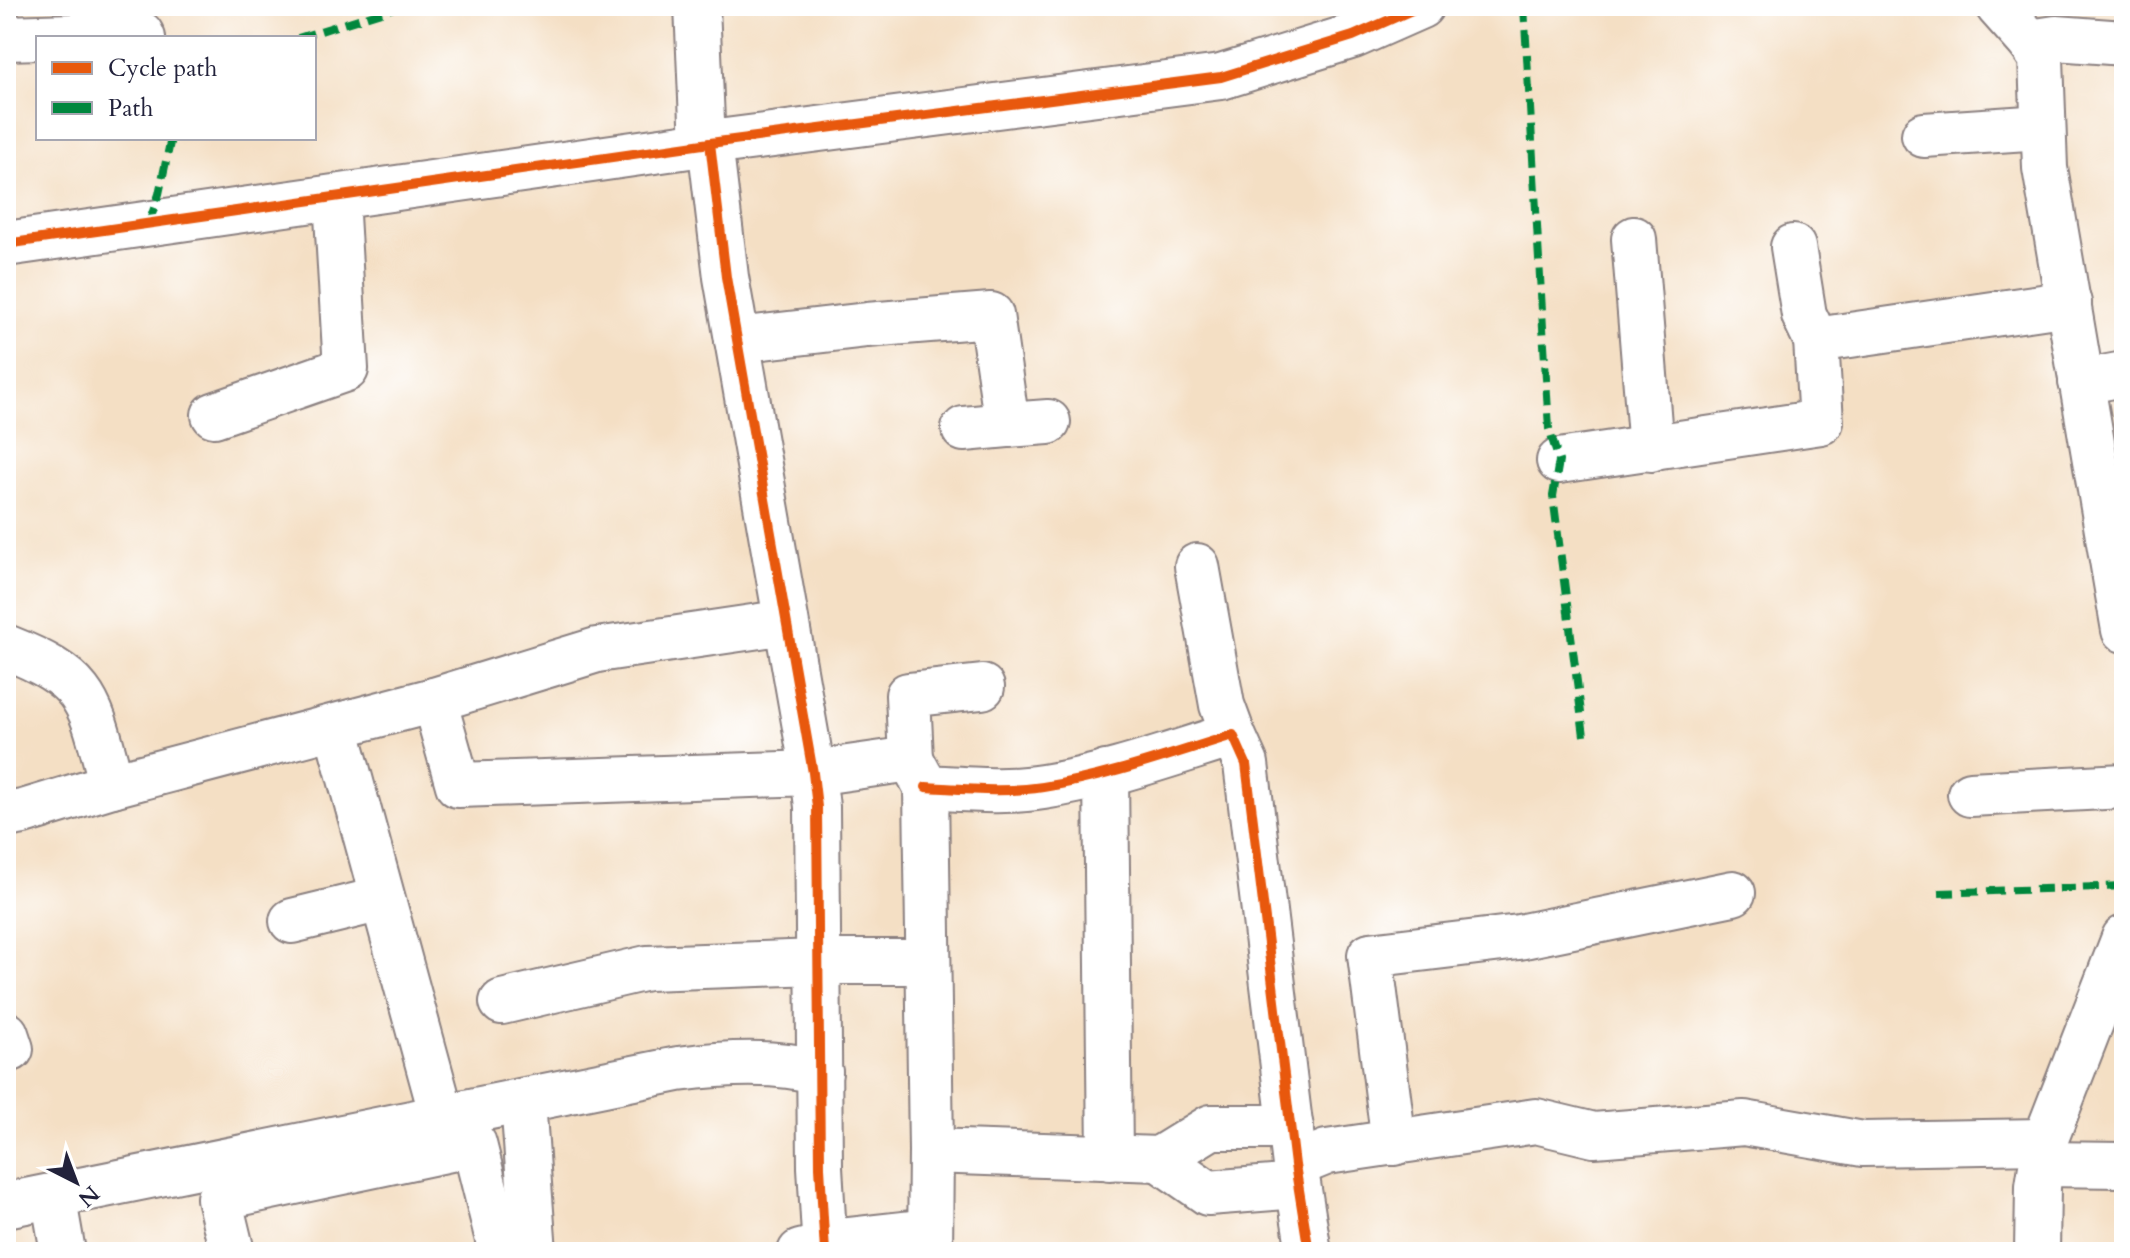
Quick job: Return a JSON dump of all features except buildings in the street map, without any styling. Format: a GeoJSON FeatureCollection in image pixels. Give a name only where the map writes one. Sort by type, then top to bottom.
{"type":"FeatureCollection","features":[{"type":"Feature","properties":{"kind":"street"},"geometry":{"type":"LineString","coordinates":[[697,6],[707,144],[726,277],[817,807],[820,1072],[816,1250],[848,1240],[930,1242],[927,962],[918,773],[908,695],[982,687]]}},
{"type":"Feature","properties":{"kind":"street"},"geometry":{"type":"LineString","coordinates":[[6,244],[707,144],[1221,77],[1353,36],[1421,6]]}},
{"type":"Feature","properties":{"kind":"street"},"geometry":{"type":"LineString","coordinates":[[1998,6],[2041,58],[2045,168],[2124,630]]}},
{"type":"Feature","properties":{"kind":"street"},"geometry":{"type":"LineString","coordinates":[[74,36],[142,36]]}},
{"type":"Feature","properties":{"kind":"street"},"geometry":{"type":"LineString","coordinates":[[6,38],[36,37]]}},
{"type":"Feature","properties":{"kind":"street"},"geometry":{"type":"LineString","coordinates":[[2030,42],[2056,38],[2124,43]]}},
{"type":"Feature","properties":{"kind":"street"},"geometry":{"type":"LineString","coordinates":[[1924,135],[2043,127]]}},
{"type":"Feature","properties":{"kind":"street"},"geometry":{"type":"LineString","coordinates":[[214,415],[346,369],[336,198]]}},
{"type":"Feature","properties":{"kind":"street"},"geometry":{"type":"LineString","coordinates":[[1634,239],[1651,449]]}},
{"type":"Feature","properties":{"kind":"street"},"geometry":{"type":"LineString","coordinates":[[1559,461],[1821,422],[1816,340],[1804,315],[1793,247]]}},
{"type":"Feature","properties":{"kind":"street"},"geometry":{"type":"LineString","coordinates":[[1816,340],[2069,303]]}},
{"type":"Feature","properties":{"kind":"street"},"geometry":{"type":"LineString","coordinates":[[737,340],[991,315],[1028,423],[964,429]]}},
{"type":"Feature","properties":{"kind":"street"},"geometry":{"type":"LineString","coordinates":[[2081,382],[2124,374]]}},
{"type":"Feature","properties":{"kind":"street"},"geometry":{"type":"LineString","coordinates":[[1197,566],[1222,705],[1246,764],[1309,1252]]}},
{"type":"Feature","properties":{"kind":"street"},"geometry":{"type":"LineString","coordinates":[[6,815],[434,700],[597,650],[786,622]]}},
{"type":"Feature","properties":{"kind":"street"},"geometry":{"type":"LineString","coordinates":[[6,647],[59,671],[78,689],[91,707],[112,785]]}},
{"type":"Feature","properties":{"kind":"street"},"geometry":{"type":"LineString","coordinates":[[434,700],[458,785],[813,773],[918,773],[999,790],[1042,787],[1106,773],[1233,735]]}},
{"type":"Feature","properties":{"kind":"street"},"geometry":{"type":"LineString","coordinates":[[336,727],[442,1116]]}},
{"type":"Feature","properties":{"kind":"street"},"geometry":{"type":"LineString","coordinates":[[1106,773],[1110,1158]]}},
{"type":"Feature","properties":{"kind":"street"},"geometry":{"type":"LineString","coordinates":[[1970,794],[2124,786]]}},
{"type":"Feature","properties":{"kind":"street"},"geometry":{"type":"LineString","coordinates":[[1394,1143],[1370,955],[1519,937],[1733,893]]}},
{"type":"Feature","properties":{"kind":"street"},"geometry":{"type":"LineString","coordinates":[[292,921],[382,899]]}},
{"type":"Feature","properties":{"kind":"street"},"geometry":{"type":"LineString","coordinates":[[2037,1252],[2038,1186],[2043,1152],[2124,938]]}},
{"type":"Feature","properties":{"kind":"street"},"geometry":{"type":"LineString","coordinates":[[502,1002],[647,968],[927,962]]}},
{"type":"Feature","properties":{"kind":"street"},"geometry":{"type":"LineString","coordinates":[[6,1205],[710,1065],[792,1064],[820,1072]]}},
{"type":"Feature","properties":{"kind":"street"},"geometry":{"type":"LineString","coordinates":[[523,1101],[534,1252]]}},
{"type":"Feature","properties":{"kind":"street"},"geometry":{"type":"LineString","coordinates":[[1159,1159],[1208,1193],[1295,1160],[1327,1152],[1536,1121],[1594,1135],[1744,1123],[1863,1144],[2043,1152],[2124,1165]]}},
{"type":"Feature","properties":{"kind":"street"},"geometry":{"type":"LineString","coordinates":[[931,1151],[1159,1159],[1211,1127],[1295,1160]]}},
{"type":"Feature","properties":{"kind":"street"},"geometry":{"type":"LineString","coordinates":[[232,1252],[219,1198],[474,1144],[501,1252]]}},
{"type":"Feature","properties":{"kind":"marked path"},"geometry":{"type":"LineString","coordinates":[[304,36],[400,6]]}},
{"type":"Feature","properties":{"kind":"marked path"},"geometry":{"type":"LineString","coordinates":[[1524,6],[1549,429],[1559,461],[1553,496],[1584,736]]}},
{"type":"Feature","properties":{"kind":"marked path"},"geometry":{"type":"LineString","coordinates":[[149,223],[171,140]]}},
{"type":"Feature","properties":{"kind":"marked path"},"geometry":{"type":"LineString","coordinates":[[1939,893],[2124,886]]}},
{"type":"Feature","properties":{"kind":"cycle path"},"geometry":{"type":"LineString","coordinates":[[6,244],[710,143],[1221,77],[1353,36],[1421,6]]}},
{"type":"Feature","properties":{"kind":"cycle path"},"geometry":{"type":"LineString","coordinates":[[710,143],[726,277],[817,807],[820,1167],[825,1252]]}},
{"type":"Feature","properties":{"kind":"cycle path"},"geometry":{"type":"LineString","coordinates":[[926,787],[999,790],[1067,783],[1233,735],[1246,764],[1295,1165],[1309,1252]]}}]}
